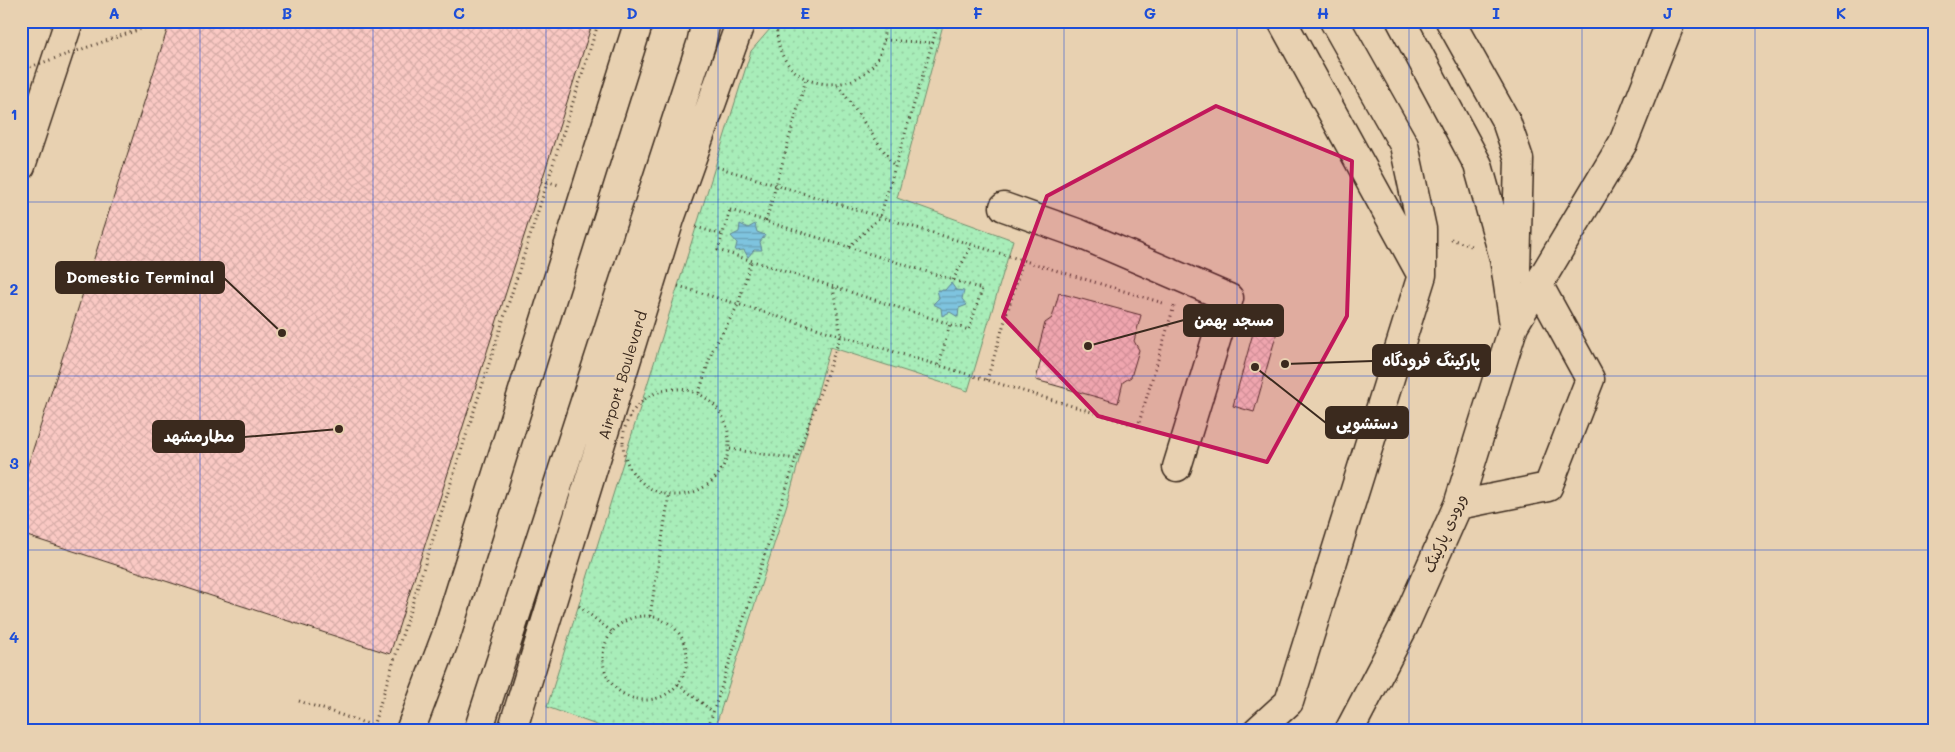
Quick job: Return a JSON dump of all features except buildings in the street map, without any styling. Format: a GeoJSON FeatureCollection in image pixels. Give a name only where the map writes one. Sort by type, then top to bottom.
{"type":"FeatureCollection","features":[{"type":"Feature","properties":{"kind":"lane"},"geometry":{"type":"LineString","coordinates":[[21,166],[69,21]]}},
{"type":"Feature","properties":{"kind":"lane"},"geometry":{"type":"LineString","coordinates":[[410,731],[446,636],[639,21]]}},
{"type":"Feature","properties":{"kind":"lane"},"geometry":{"type":"LineString","coordinates":[[478,731],[698,54],[706,21]]}},
{"type":"Feature","properties":{"kind":"lane","name":"Airport Boulevard"},"geometry":{"type":"LineString","coordinates":[[512,731],[670,219],[741,21]]}},
{"type":"Feature","properties":{"kind":"lane"},"geometry":{"type":"LineString","coordinates":[[1282,21],[1422,275]]}},
{"type":"Feature","properties":{"kind":"lane"},"geometry":{"type":"LineString","coordinates":[[1257,731],[1289,702],[1422,275],[1422,229],[1404,145],[1334,21]]}},
{"type":"Feature","properties":{"kind":"lane"},"geometry":{"type":"LineString","coordinates":[[1401,21],[1478,165],[1504,258],[1514,325]]}},
{"type":"Feature","properties":{"kind":"lane"},"geometry":{"type":"LineString","coordinates":[[1450,21],[1506,120],[1519,159],[1514,325]]}},
{"type":"Feature","properties":{"kind":"lane"},"geometry":{"type":"LineString","coordinates":[[1514,325],[1624,144],[1671,21]]}},
{"type":"Feature","properties":{"kind":"lane"},"geometry":{"type":"LineString","coordinates":[[1004,207],[1080,234],[1229,298],[1177,467]]}},
{"type":"Feature","properties":{"kind":"lane"},"geometry":{"type":"LineString","coordinates":[[1458,505],[1548,487],[1590,379],[1538,284]]}},
{"type":"Feature","properties":{"kind":"lane","name":"ورودی پارکینگ"},"geometry":{"type":"LineString","coordinates":[[1354,729],[1405,624],[1458,505],[1514,325]]}},
{"type":"Feature","properties":{"kind":"path"},"geometry":{"type":"LineString","coordinates":[[21,70],[164,21]]}},
{"type":"Feature","properties":{"kind":"path"},"geometry":{"type":"LineString","coordinates":[[374,726],[599,21]]}},
{"type":"Feature","properties":{"kind":"path"},"geometry":{"type":"LineString","coordinates":[[777,21],[777,39],[782,55],[792,69],[806,79],[822,85],[838,85],[855,80],[868,70],[878,56],[884,40],[884,22]]}},
{"type":"Feature","properties":{"kind":"path"},"geometry":{"type":"LineString","coordinates":[[849,247],[880,217],[939,21]]}},
{"type":"Feature","properties":{"kind":"path"},"geometry":{"type":"LineString","coordinates":[[884,40],[932,43]]}},
{"type":"Feature","properties":{"kind":"path"},"geometry":{"type":"LineString","coordinates":[[766,221],[774,185],[806,79]]}},
{"type":"Feature","properties":{"kind":"path"},"geometry":{"type":"LineString","coordinates":[[838,85],[895,167]]}},
{"type":"Feature","properties":{"kind":"path"},"geometry":{"type":"LineString","coordinates":[[675,286],[1138,426],[1174,306],[712,166]]}},
{"type":"Feature","properties":{"kind":"path"},"geometry":{"type":"LineString","coordinates":[[730,210],[766,221],[982,289],[969,330],[718,250],[730,210]]}},
{"type":"Feature","properties":{"kind":"path"},"geometry":{"type":"LineString","coordinates":[[1422,229],[1504,258]]}},
{"type":"Feature","properties":{"kind":"path"},"geometry":{"type":"LineString","coordinates":[[953,280],[972,245]]}},
{"type":"Feature","properties":{"kind":"path"},"geometry":{"type":"LineString","coordinates":[[987,380],[1024,260]]}},
{"type":"Feature","properties":{"kind":"path"},"geometry":{"type":"LineString","coordinates":[[699,393],[712,351],[738,305],[751,261]]}},
{"type":"Feature","properties":{"kind":"path"},"geometry":{"type":"LineString","coordinates":[[707,731],[796,459],[840,336],[833,286]]}},
{"type":"Feature","properties":{"kind":"path"},"geometry":{"type":"LineString","coordinates":[[938,366],[950,324]]}},
{"type":"Feature","properties":{"kind":"path"},"geometry":{"type":"LineString","coordinates":[[683,388],[699,393],[713,403],[724,416],[729,432],[730,449],[725,465],[716,479],[702,489],[686,495],[670,496],[654,491],[640,481],[629,468],[623,444],[628,419],[637,405],[650,395],[666,389],[683,388]]}},
{"type":"Feature","properties":{"kind":"path"},"geometry":{"type":"LineString","coordinates":[[730,449],[796,459]]}},
{"type":"Feature","properties":{"kind":"path"},"geometry":{"type":"LineString","coordinates":[[650,616],[670,496]]}},
{"type":"Feature","properties":{"kind":"path"},"geometry":{"type":"LineString","coordinates":[[556,587],[612,632]]}},
{"type":"Feature","properties":{"kind":"path"},"geometry":{"type":"LineString","coordinates":[[650,616],[664,620],[676,629],[684,642],[686,664],[678,684],[668,694],[654,699],[639,700],[626,696],[614,687],[606,674],[603,660],[605,645],[612,632],[629,620],[650,616]]}},
{"type":"Feature","properties":{"kind":"path"},"geometry":{"type":"LineString","coordinates":[[678,684],[713,712]]}},
{"type":"Feature","properties":{"kind":"path"},"geometry":{"type":"LineString","coordinates":[[298,701],[387,731]]}},
{"type":"Feature","properties":{"kind":"highlighted area"},"geometry":{"type":"Polygon","coordinates":[[[1216,106],[1352,161],[1347,316],[1267,462],[1098,416],[1003,317],[1047,196],[1216,106]]]}},
{"type":"Feature","properties":{"kind":"green space"},"geometry":{"type":"Polygon","coordinates":[[[777,21],[944,21],[897,198],[1013,240],[968,391],[830,347],[787,504],[714,731],[613,731],[547,707],[751,51],[777,21]]]}},
{"type":"Feature","properties":{"kind":"water"},"geometry":{"type":"Polygon","coordinates":[[[740,224],[748,228],[755,224],[757,232],[765,235],[760,242],[762,250],[754,250],[748,257],[744,250],[735,251],[737,243],[731,236],[739,232],[740,224]]]}},
{"type":"Feature","properties":{"kind":"water"},"geometry":{"type":"Polygon","coordinates":[[[951,283],[956,290],[964,291],[962,299],[967,305],[959,308],[958,317],[950,312],[942,316],[941,308],[933,304],[939,298],[937,290],[945,290],[951,283]]]}},
{"type":"Feature","properties":{"kind":"place","name":"Domestic Terminal"},"geometry":{"type":"Point","coordinates":[282,333]}},
{"type":"Feature","properties":{"kind":"place","name":"مسجد بهمن"},"geometry":{"type":"Point","coordinates":[1088,346]}},
{"type":"Feature","properties":{"kind":"place","name":"پارکینگ فرودگاه"},"geometry":{"type":"Point","coordinates":[1285,364]}},
{"type":"Feature","properties":{"kind":"place","name":"دستشویی"},"geometry":{"type":"Point","coordinates":[1255,367]}},
{"type":"Feature","properties":{"kind":"place","name":"مطارمشهد"},"geometry":{"type":"Point","coordinates":[339,429]}}]}
